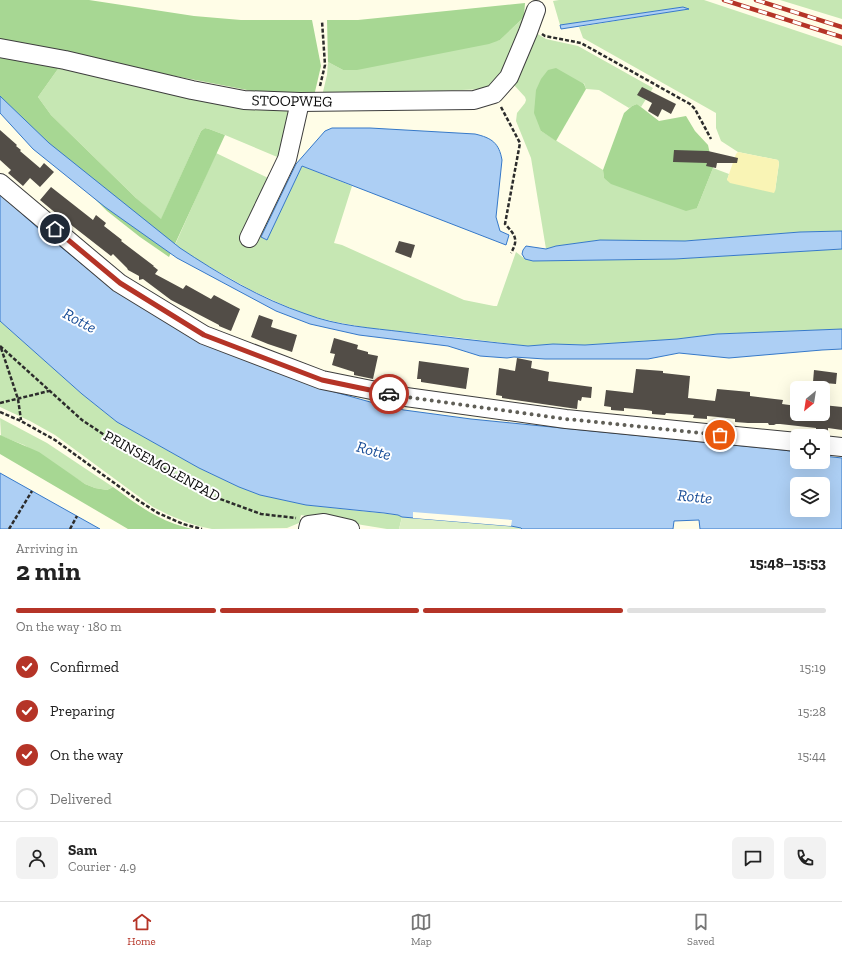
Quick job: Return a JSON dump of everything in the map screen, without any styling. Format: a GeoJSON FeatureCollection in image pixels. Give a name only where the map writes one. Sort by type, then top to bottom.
{"type":"FeatureCollection","features":[{"type":"Feature","properties":{"kind":"street"},"geometry":{"type":"LineString","coordinates":[[494,94],[509,77],[534,16]]}},
{"type":"Feature","properties":{"kind":"street","name":"STOOPWEG"},"geometry":{"type":"LineString","coordinates":[[0,48],[65,60],[184,88],[244,100],[309,102],[474,100],[494,94]]}},
{"type":"Feature","properties":{"kind":"street"},"geometry":{"type":"LineString","coordinates":[[249,238],[287,159],[309,102]]}},
{"type":"Feature","properties":{"kind":"street"},"geometry":{"type":"LineString","coordinates":[[0,182],[120,283],[204,335],[322,380],[406,397],[566,419],[790,441]]}},
{"type":"Feature","properties":{"kind":"street"},"geometry":{"type":"LineString","coordinates":[[830,445],[842,446]]}},
{"type":"Feature","properties":{"kind":"street"},"geometry":{"type":"LineString","coordinates":[[308,527],[324,523],[350,529]]}},
{"type":"Feature","properties":{"kind":"path"},"geometry":{"type":"LineString","coordinates":[[534,16],[542,34],[581,43],[690,104],[695,109],[711,139]]}},
{"type":"Feature","properties":{"kind":"path"},"geometry":{"type":"LineString","coordinates":[[309,102],[325,65],[322,21]]}},
{"type":"Feature","properties":{"kind":"path"},"geometry":{"type":"LineString","coordinates":[[494,94],[520,143],[506,224],[514,234],[516,241],[511,253]]}},
{"type":"Feature","properties":{"kind":"path"},"geometry":{"type":"LineString","coordinates":[[0,346],[18,398],[21,421]]}},
{"type":"Feature","properties":{"kind":"path","name":"PRINSEMOLENPAD"},"geometry":{"type":"LineString","coordinates":[[0,346],[82,420],[109,438],[212,496],[261,514],[294,517],[308,527]]}},
{"type":"Feature","properties":{"kind":"path"},"geometry":{"type":"LineString","coordinates":[[0,403],[49,391]]}},
{"type":"Feature","properties":{"kind":"path"},"geometry":{"type":"LineString","coordinates":[[0,412],[21,421],[55,440],[158,513],[183,524],[202,529]]}},
{"type":"Feature","properties":{"kind":"path"},"geometry":{"type":"LineString","coordinates":[[10,529],[32,491]]}},
{"type":"Feature","properties":{"kind":"path"},"geometry":{"type":"LineString","coordinates":[[70,529],[77,516]]}},
{"type":"Feature","properties":{"kind":"green space"},"geometry":{"type":"Polygon","coordinates":[[[0,0],[89,0],[194,16],[241,20],[312,20],[321,66],[314,96],[267,94],[0,42],[0,0]]]}},
{"type":"Feature","properties":{"kind":"green space"},"geometry":{"type":"Polygon","coordinates":[[[704,0],[842,46],[842,231],[800,232],[685,241],[600,240],[556,246],[546,249],[531,158],[516,121],[517,113],[526,100],[514,85],[536,33],[546,39],[578,46],[653,88],[641,107],[637,104],[629,108],[599,90],[586,89],[584,83],[541,131],[603,170],[604,178],[697,208],[713,168],[729,174],[727,180],[775,191],[779,163],[778,160],[738,152],[721,141],[716,128],[716,113],[583,38],[579,27],[688,9],[683,7],[560,25],[553,1],[704,0]]]}},
{"type":"Feature","properties":{"kind":"green space"},"geometry":{"type":"Polygon","coordinates":[[[780,0],[842,0],[842,19],[780,0]]]}},
{"type":"Feature","properties":{"kind":"green space"},"geometry":{"type":"Polygon","coordinates":[[[525,3],[524,17],[500,40],[489,44],[357,70],[343,70],[328,62],[327,20],[358,20],[525,3]]]}},
{"type":"Feature","properties":{"kind":"green space"},"geometry":{"type":"Polygon","coordinates":[[[524,17],[502,75],[493,84],[485,89],[322,96],[327,75],[328,62],[343,70],[500,40],[524,17]]]}},
{"type":"Feature","properties":{"kind":"green space"},"geometry":{"type":"Polygon","coordinates":[[[0,55],[60,66],[38,97],[51,115],[136,198],[161,219],[201,131],[205,128],[225,135],[169,257],[140,237],[107,211],[0,104],[0,55]]]}},
{"type":"Feature","properties":{"kind":"green space"},"geometry":{"type":"Polygon","coordinates":[[[60,66],[295,109],[282,159],[205,128],[201,131],[161,220],[136,198],[51,115],[38,97],[60,66]]]}},
{"type":"Feature","properties":{"kind":"green space"},"geometry":{"type":"Polygon","coordinates":[[[556,68],[584,84],[586,89],[556,141],[541,131],[534,113],[536,90],[541,79],[548,70],[556,68]]]}},
{"type":"Feature","properties":{"kind":"green space"},"geometry":{"type":"Polygon","coordinates":[[[637,104],[659,121],[686,116],[695,131],[708,145],[713,168],[697,208],[686,211],[611,184],[604,178],[603,170],[624,113],[632,106],[637,104]]]}},
{"type":"Feature","properties":{"kind":"green space"},"geometry":{"type":"Polygon","coordinates":[[[216,153],[285,186],[261,236],[266,240],[302,166],[352,186],[334,243],[342,245],[464,300],[494,306],[497,306],[516,252],[525,259],[533,261],[675,259],[842,249],[842,329],[717,334],[677,339],[585,345],[553,344],[528,346],[369,328],[307,315],[251,290],[201,262],[175,245],[216,153]]]}},
{"type":"Feature","properties":{"kind":"green space"},"geometry":{"type":"Polygon","coordinates":[[[0,321],[82,394],[117,422],[199,468],[260,495],[306,505],[398,515],[402,517],[399,529],[387,529],[301,515],[299,523],[287,528],[212,529],[186,522],[153,507],[55,435],[0,407],[0,321]]]}},
{"type":"Feature","properties":{"kind":"green space"},"geometry":{"type":"Polygon","coordinates":[[[0,418],[47,443],[113,487],[107,490],[95,488],[85,484],[24,445],[1,436],[0,418]]]}},
{"type":"Feature","properties":{"kind":"green space"},"geometry":{"type":"Polygon","coordinates":[[[0,435],[39,452],[85,484],[95,488],[107,490],[113,487],[151,513],[170,522],[192,529],[128,529],[0,454],[0,435]]]}},
{"type":"Feature","properties":{"kind":"green space"},"geometry":{"type":"Polygon","coordinates":[[[402,517],[511,526],[522,529],[399,529],[402,517]]]}},
{"type":"Feature","properties":{"kind":"sand"},"geometry":{"type":"Polygon","coordinates":[[[738,152],[778,160],[779,163],[774,193],[730,183],[727,180],[738,152]]]}},
{"type":"Feature","properties":{"kind":"water"},"geometry":{"type":"Polygon","coordinates":[[[683,7],[689,9],[561,29],[560,25],[683,7]]]}},
{"type":"Feature","properties":{"kind":"water"},"geometry":{"type":"Polygon","coordinates":[[[0,96],[49,143],[180,248],[225,276],[257,293],[289,308],[318,318],[367,328],[528,346],[553,344],[585,345],[677,339],[717,334],[842,329],[842,349],[729,358],[679,353],[648,359],[507,358],[480,356],[448,346],[359,335],[310,324],[276,311],[177,258],[105,207],[33,149],[0,113],[0,96]]]}},
{"type":"Feature","properties":{"kind":"water"},"geometry":{"type":"Polygon","coordinates":[[[332,128],[370,128],[475,134],[486,137],[494,142],[499,149],[502,160],[496,217],[500,231],[509,235],[506,245],[302,166],[267,240],[261,237],[296,164],[325,131],[332,128]]]}},
{"type":"Feature","properties":{"kind":"water","name":"Rotte"},"geometry":{"type":"Polygon","coordinates":[[[0,194],[40,230],[99,278],[331,391],[404,410],[471,419],[790,451],[790,469],[830,469],[830,457],[842,458],[842,529],[700,529],[699,520],[674,521],[673,529],[522,529],[511,526],[402,517],[384,513],[306,505],[260,495],[199,468],[117,422],[82,394],[0,321],[0,194]]]}},
{"type":"Feature","properties":{"kind":"water"},"geometry":{"type":"Polygon","coordinates":[[[842,231],[842,249],[675,259],[533,261],[525,259],[522,254],[526,246],[546,249],[556,246],[600,240],[685,241],[800,232],[842,231]]]}},
{"type":"Feature","properties":{"kind":"water"},"geometry":{"type":"Polygon","coordinates":[[[0,473],[100,529],[0,529],[0,473]]]}},
{"type":"Feature","properties":{"kind":"pier"},"geometry":{"type":"Polygon","coordinates":[[[413,512],[512,520],[511,526],[413,518],[413,512]]]}},
{"type":"Feature","properties":{"kind":"building"},"geometry":{"type":"Polygon","coordinates":[[[642,87],[676,104],[671,114],[662,109],[658,117],[648,111],[652,103],[637,95],[642,87]]]}},
{"type":"Feature","properties":{"kind":"building"},"geometry":{"type":"Polygon","coordinates":[[[0,130],[17,145],[16,146],[21,150],[20,151],[40,168],[44,163],[54,172],[40,187],[30,178],[23,186],[8,173],[11,170],[0,160],[0,130]]]}},
{"type":"Feature","properties":{"kind":"building"},"geometry":{"type":"Polygon","coordinates":[[[674,150],[708,151],[738,158],[737,163],[717,163],[716,168],[706,166],[707,163],[673,162],[674,150]]]}},
{"type":"Feature","properties":{"kind":"building"},"geometry":{"type":"Polygon","coordinates":[[[51,187],[93,220],[96,215],[106,223],[104,226],[158,270],[155,274],[183,289],[186,285],[211,299],[214,295],[240,309],[231,331],[171,300],[143,279],[139,280],[139,276],[128,270],[113,254],[111,256],[40,200],[51,187]]]}},
{"type":"Feature","properties":{"kind":"building"},"geometry":{"type":"Polygon","coordinates":[[[399,241],[415,245],[411,258],[395,252],[399,241]]]}},
{"type":"Feature","properties":{"kind":"building"},"geometry":{"type":"Polygon","coordinates":[[[259,315],[273,320],[271,327],[297,335],[292,352],[251,337],[259,315]]]}},
{"type":"Feature","properties":{"kind":"building"},"geometry":{"type":"Polygon","coordinates":[[[334,338],[358,345],[357,349],[368,352],[368,354],[378,356],[373,379],[354,375],[354,372],[332,365],[335,354],[330,353],[334,338]]]}},
{"type":"Feature","properties":{"kind":"building"},"geometry":{"type":"Polygon","coordinates":[[[517,358],[532,361],[531,368],[549,372],[548,381],[592,387],[591,398],[582,397],[581,401],[578,400],[577,409],[502,398],[502,396],[496,395],[499,368],[515,371],[517,358]]]}},
{"type":"Feature","properties":{"kind":"building"},"geometry":{"type":"Polygon","coordinates":[[[419,361],[469,368],[466,389],[421,382],[421,379],[417,379],[419,361]]]}},
{"type":"Feature","properties":{"kind":"building"},"geometry":{"type":"Polygon","coordinates":[[[636,369],[663,371],[663,373],[690,376],[688,398],[715,401],[717,389],[750,392],[750,396],[783,400],[782,404],[790,405],[790,421],[830,421],[830,406],[842,407],[842,430],[828,428],[816,429],[780,424],[769,425],[768,423],[735,422],[735,419],[707,416],[707,419],[693,418],[694,415],[666,413],[665,415],[652,414],[652,411],[624,408],[624,411],[611,410],[611,407],[604,406],[606,390],[633,393],[636,369]]]}},
{"type":"Feature","properties":{"kind":"building"},"geometry":{"type":"Polygon","coordinates":[[[814,370],[837,373],[836,384],[830,383],[830,381],[813,381],[814,370]]]}},
{"type":"Feature","properties":{"kind":"railway"},"geometry":{"type":"LineString","coordinates":[[724,0],[842,37]]}},
{"type":"Feature","properties":{"kind":"railway"},"geometry":{"type":"LineString","coordinates":[[756,0],[842,27]]}},
{"type":"Feature","properties":{"kind":"way so far"},"geometry":{"type":"LineString","coordinates":[[389,394],[566,419],[720,435]]}},
{"type":"Feature","properties":{"kind":"route"},"geometry":{"type":"LineString","coordinates":[[55,229],[120,283],[204,335],[322,380],[389,394]]}}]}
